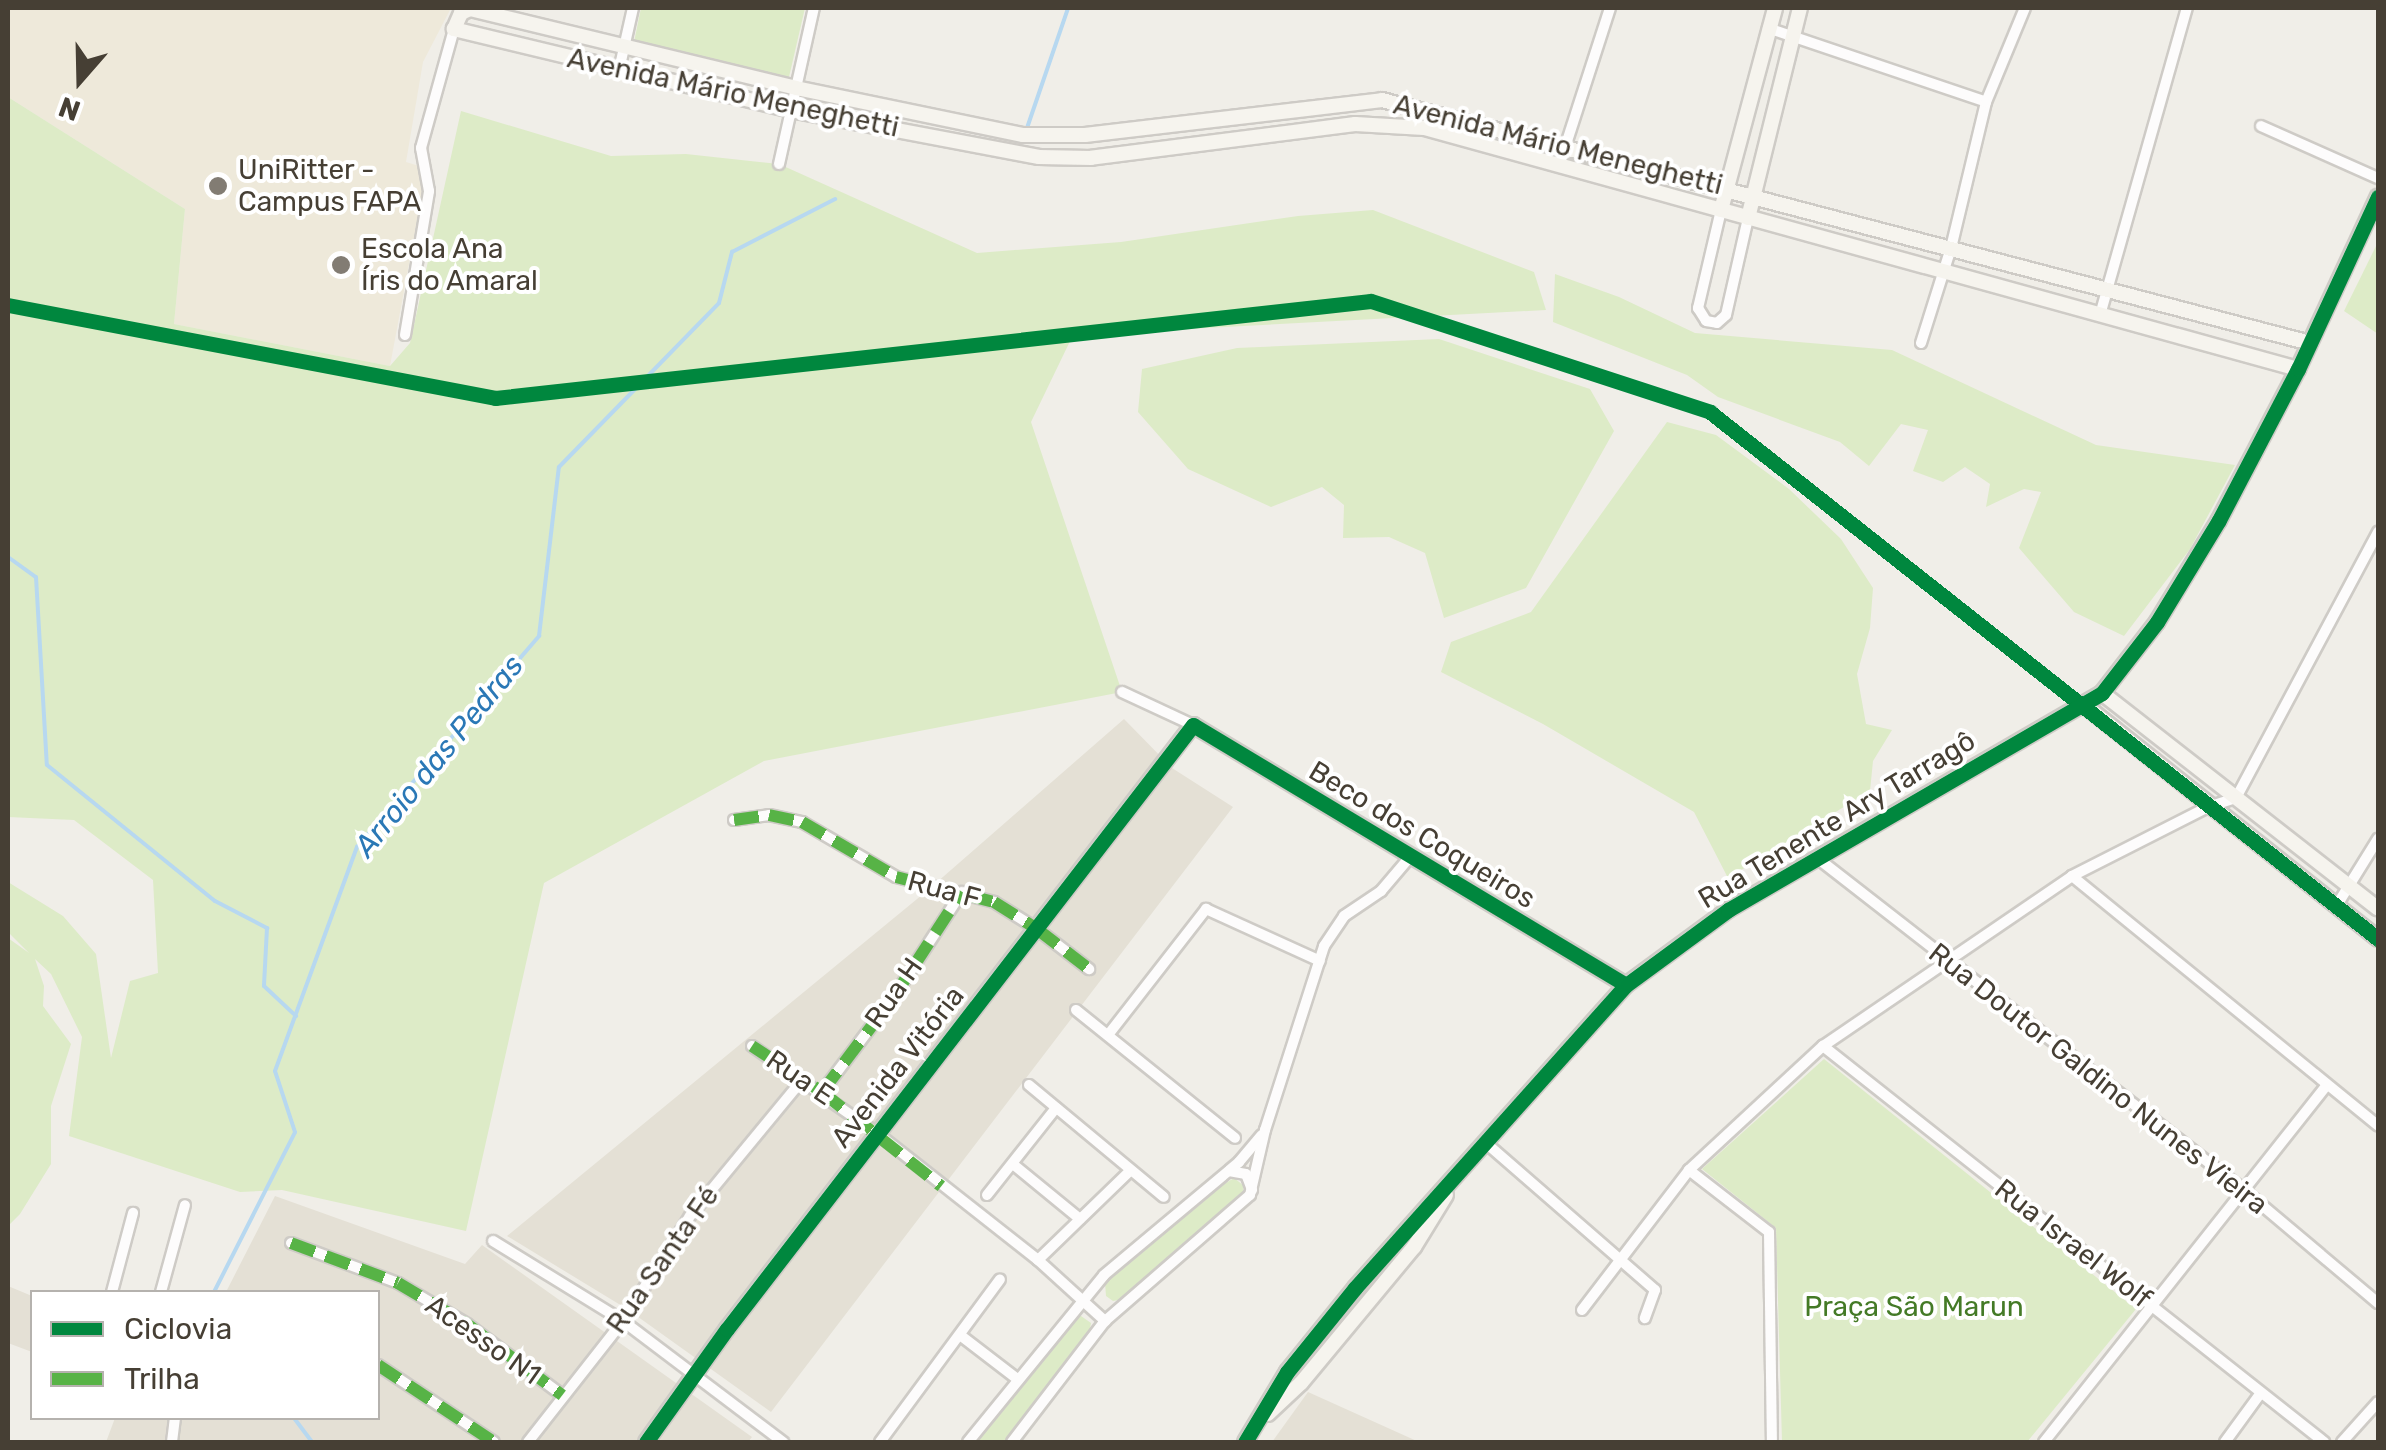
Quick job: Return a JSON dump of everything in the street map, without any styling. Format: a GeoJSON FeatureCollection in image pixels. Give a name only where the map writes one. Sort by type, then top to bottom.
{"type":"FeatureCollection","features":[{"type":"Feature","properties":{"kind":"street"},"geometry":{"type":"LineString","coordinates":[[619,70],[633,8]]}},
{"type":"Feature","properties":{"kind":"street"},"geometry":{"type":"LineString","coordinates":[[779,164],[814,8]]}},
{"type":"Feature","properties":{"kind":"street"},"geometry":{"type":"LineString","coordinates":[[1559,166],[1610,8]]}},
{"type":"Feature","properties":{"kind":"street"},"geometry":{"type":"LineString","coordinates":[[1775,8],[1698,308],[1706,321],[1717,323],[1726,316],[1790,35],[1800,8]]}},
{"type":"Feature","properties":{"kind":"street"},"geometry":{"type":"LineString","coordinates":[[1922,343],[1951,248],[1986,102],[2025,8]]}},
{"type":"Feature","properties":{"kind":"street"},"geometry":{"type":"LineString","coordinates":[[2100,315],[2187,8]]}},
{"type":"Feature","properties":{"kind":"street","name":"Avenida Mário Meneghetti"},"geometry":{"type":"LineString","coordinates":[[2298,370],[1424,128],[1355,124],[1091,158],[1040,157],[792,110],[454,29],[461,13],[470,9],[796,88],[1041,136],[1086,136],[1382,100],[1754,195],[2106,293],[2310,343]]}},
{"type":"Feature","properties":{"kind":"street"},"geometry":{"type":"LineString","coordinates":[[1768,28],[1986,102]]}},
{"type":"Feature","properties":{"kind":"street"},"geometry":{"type":"LineString","coordinates":[[404,335],[429,191],[421,148],[454,29]]}},
{"type":"Feature","properties":{"kind":"street"},"geometry":{"type":"LineString","coordinates":[[1378,126],[1382,100]]}},
{"type":"Feature","properties":{"kind":"street"},"geometry":{"type":"LineString","coordinates":[[1210,122],[1211,142]]}},
{"type":"Feature","properties":{"kind":"street"},"geometry":{"type":"LineString","coordinates":[[2260,126],[2378,178]]}},
{"type":"Feature","properties":{"kind":"street"},"geometry":{"type":"LineString","coordinates":[[1040,157],[1041,136]]}},
{"type":"Feature","properties":{"kind":"street","name":"Rua Tenente Ary Tarragô"},"geometry":{"type":"LineString","coordinates":[[1245,1442],[1287,1372],[1400,1235],[1626,985],[1728,910],[2102,693],[2157,622],[2220,520],[2298,370],[2378,197]]}},
{"type":"Feature","properties":{"kind":"street"},"geometry":{"type":"LineString","coordinates":[[1582,1310],[1690,1170],[1823,1046],[2072,876],[2208,806],[2236,798],[2378,532]]}},
{"type":"Feature","properties":{"kind":"street"},"geometry":{"type":"LineString","coordinates":[[1122,692],[1193,725]]}},
{"type":"Feature","properties":{"kind":"street"},"geometry":{"type":"LineString","coordinates":[[2102,693],[2378,910]]}},
{"type":"Feature","properties":{"kind":"street"},"geometry":{"type":"LineString","coordinates":[[2083,704],[2378,939]]}},
{"type":"Feature","properties":{"kind":"street","name":"Beco dos Coqueiros"},"geometry":{"type":"LineString","coordinates":[[1193,725],[1408,858],[1626,985]]}},
{"type":"Feature","properties":{"kind":"street","name":"Avenida Vitória"},"geometry":{"type":"LineString","coordinates":[[646,1442],[1193,725]]}},
{"type":"Feature","properties":{"kind":"street","name":"Rua F"},"geometry":{"type":"LineString","coordinates":[[734,820],[769,815],[802,822],[896,878],[994,902],[1038,929],[1089,970]]}},
{"type":"Feature","properties":{"kind":"street"},"geometry":{"type":"LineString","coordinates":[[2337,905],[2352,888],[2378,838]]}},
{"type":"Feature","properties":{"kind":"street","name":"Rua Doutor Galdino Nunes Vieira"},"geometry":{"type":"LineString","coordinates":[[1816,857],[2244,1191],[2378,1303]]}},
{"type":"Feature","properties":{"kind":"street"},"geometry":{"type":"LineString","coordinates":[[1012,1442],[1105,1320],[1245,1202],[1252,1191],[1265,1130],[1324,946],[1344,916],[1380,891],[1408,858]]}},
{"type":"Feature","properties":{"kind":"street"},"geometry":{"type":"LineString","coordinates":[[2072,876],[2378,1126]]}},
{"type":"Feature","properties":{"kind":"street","name":"Rua H"},"geometry":{"type":"LineString","coordinates":[[822,1092],[894,995],[962,892]]}},
{"type":"Feature","properties":{"kind":"street"},"geometry":{"type":"LineString","coordinates":[[1108,1035],[1206,909],[1320,961]]}},
{"type":"Feature","properties":{"kind":"street"},"geometry":{"type":"LineString","coordinates":[[1076,1010],[1235,1138]]}},
{"type":"Feature","properties":{"kind":"street","name":"Rua E"},"geometry":{"type":"LineString","coordinates":[[752,1046],[878,1134],[1038,1260],[1105,1320]]}},
{"type":"Feature","properties":{"kind":"street","name":"Rua Israel Wolf"},"geometry":{"type":"LineString","coordinates":[[1823,1046],[2324,1442]]}},
{"type":"Feature","properties":{"kind":"street","name":"Rua Santa Fé"},"geometry":{"type":"LineString","coordinates":[[528,1442],[623,1321],[690,1216],[802,1080]]}},
{"type":"Feature","properties":{"kind":"street"},"geometry":{"type":"LineString","coordinates":[[1029,1085],[1164,1197]]}},
{"type":"Feature","properties":{"kind":"street"},"geometry":{"type":"LineString","coordinates":[[2044,1442],[2326,1086]]}},
{"type":"Feature","properties":{"kind":"street"},"geometry":{"type":"LineString","coordinates":[[986,1196],[1056,1108]]}},
{"type":"Feature","properties":{"kind":"street"},"geometry":{"type":"LineString","coordinates":[[968,1442],[1082,1300],[1150,1233],[1229,1171],[1265,1130]]}},
{"type":"Feature","properties":{"kind":"street"},"geometry":{"type":"LineString","coordinates":[[1486,1143],[1656,1291],[1645,1318]]}},
{"type":"Feature","properties":{"kind":"street"},"geometry":{"type":"LineString","coordinates":[[1014,1164],[1080,1219]]}},
{"type":"Feature","properties":{"kind":"street"},"geometry":{"type":"LineString","coordinates":[[1038,1260],[1132,1170]]}},
{"type":"Feature","properties":{"kind":"street"},"geometry":{"type":"LineString","coordinates":[[1690,1170],[1769,1232],[1772,1442]]}},
{"type":"Feature","properties":{"kind":"street"},"geometry":{"type":"LineString","coordinates":[[1229,1171],[1246,1174],[1252,1191]]}},
{"type":"Feature","properties":{"kind":"street"},"geometry":{"type":"LineString","coordinates":[[162,1290],[185,1206]]}},
{"type":"Feature","properties":{"kind":"street"},"geometry":{"type":"LineString","coordinates":[[113,1290],[134,1213]]}},
{"type":"Feature","properties":{"kind":"street"},"geometry":{"type":"LineString","coordinates":[[492,1241],[623,1321],[783,1442]]}},
{"type":"Feature","properties":{"kind":"street","name":"Acesso N1"},"geometry":{"type":"LineString","coordinates":[[291,1242],[398,1283],[467,1324],[562,1395]]}},
{"type":"Feature","properties":{"kind":"street"},"geometry":{"type":"LineString","coordinates":[[880,1442],[1000,1279]]}},
{"type":"Feature","properties":{"kind":"street"},"geometry":{"type":"LineString","coordinates":[[960,1335],[1016,1378]]}},
{"type":"Feature","properties":{"kind":"street"},"geometry":{"type":"LineString","coordinates":[[380,1366],[494,1442]]}},
{"type":"Feature","properties":{"kind":"street"},"geometry":{"type":"LineString","coordinates":[[2226,1442],[2260,1394]]}},
{"type":"Feature","properties":{"kind":"street"},"geometry":{"type":"LineString","coordinates":[[2342,1442],[2378,1402]]}},
{"type":"Feature","properties":{"kind":"shaded area","name":"UniRitter - Campus FAPA"},"geometry":{"type":"Polygon","coordinates":[[[8,8],[451,8],[423,62],[406,162],[419,166],[423,189],[390,366],[174,324],[185,209],[8,97],[8,8]]]}},
{"type":"Feature","properties":{"kind":"shaded area"},"geometry":{"type":"Polygon","coordinates":[[[1124,719],[1172,768],[1233,807],[771,1412],[627,1309],[507,1236],[928,890],[1124,719]]]}},
{"type":"Feature","properties":{"kind":"shaded area"},"geometry":{"type":"Polygon","coordinates":[[[275,1196],[465,1264],[482,1245],[752,1437],[748,1442],[106,1442],[114,1420],[380,1420],[380,1290],[227,1290],[275,1196]]]}},
{"type":"Feature","properties":{"kind":"shaded area"},"geometry":{"type":"Polygon","coordinates":[[[8,1286],[30,1295],[30,1351],[8,1343],[8,1286]]]}},
{"type":"Feature","properties":{"kind":"shaded area"},"geometry":{"type":"Polygon","coordinates":[[[1308,1392],[1419,1442],[1272,1442],[1308,1392]]]}},
{"type":"Feature","properties":{"kind":"green space"},"geometry":{"type":"Polygon","coordinates":[[[641,8],[805,8],[789,77],[634,42],[641,8]]]}},
{"type":"Feature","properties":{"kind":"green space"},"geometry":{"type":"Polygon","coordinates":[[[8,97],[185,209],[174,324],[390,366],[410,343],[461,111],[611,156],[686,154],[779,164],[977,253],[1121,242],[1298,216],[1373,210],[1534,272],[1546,310],[1073,335],[1031,422],[1122,692],[764,761],[544,883],[466,1231],[282,1190],[240,1192],[69,1136],[82,1037],[51,974],[35,959],[44,986],[43,1006],[71,1044],[51,1106],[51,1164],[20,1214],[8,1226],[8,938],[29,953],[8,932],[8,882],[63,916],[96,954],[111,1058],[130,981],[158,973],[153,880],[74,820],[8,817],[8,97]]]}},
{"type":"Feature","properties":{"kind":"green space"},"geometry":{"type":"Polygon","coordinates":[[[2378,242],[2378,334],[2344,311],[2378,242]]]}},
{"type":"Feature","properties":{"kind":"green space"},"geometry":{"type":"Polygon","coordinates":[[[1555,274],[1619,297],[1695,333],[1892,350],[2096,445],[2235,465],[2190,549],[2124,636],[2074,612],[2019,548],[2041,492],[2024,489],[1986,507],[1990,484],[1965,467],[1943,482],[1913,471],[1928,430],[1901,424],[1869,466],[1840,442],[1718,397],[1687,375],[1553,322],[1555,274]]]}},
{"type":"Feature","properties":{"kind":"green space"},"geometry":{"type":"Polygon","coordinates":[[[1439,339],[1590,389],[1614,431],[1526,588],[1444,618],[1425,553],[1389,537],[1343,538],[1344,505],[1322,487],[1271,507],[1188,469],[1138,412],[1142,369],[1237,348],[1439,339]]]}},
{"type":"Feature","properties":{"kind":"green space"},"geometry":{"type":"Polygon","coordinates":[[[1667,422],[1716,435],[1789,489],[1841,539],[1873,588],[1870,628],[1857,674],[1866,724],[1892,730],[1873,761],[1870,791],[1728,878],[1694,812],[1543,724],[1441,672],[1451,642],[1531,612],[1667,422]]]}},
{"type":"Feature","properties":{"kind":"green space","name":"Praça São Marun"},"geometry":{"type":"Polygon","coordinates":[[[1824,1059],[2136,1309],[2027,1442],[1782,1442],[1776,1228],[1702,1169],[1824,1059]]]}},
{"type":"Feature","properties":{"kind":"green space"},"geometry":{"type":"Polygon","coordinates":[[[1234,1178],[1243,1185],[1244,1194],[1124,1299],[1113,1301],[1106,1296],[1105,1283],[1128,1261],[1200,1199],[1234,1178]]]}},
{"type":"Feature","properties":{"kind":"green space"},"geometry":{"type":"Polygon","coordinates":[[[1081,1316],[1091,1323],[1089,1334],[1004,1442],[974,1442],[1073,1317],[1081,1316]]]}},
{"type":"Feature","properties":{"kind":"waterway","name":"Arroio das Pedras"},"geometry":{"type":"LineString","coordinates":[[1027,128],[1068,8]]}},
{"type":"Feature","properties":{"kind":"waterway","name":"Arroio das Pedras"},"geometry":{"type":"LineString","coordinates":[[215,1290],[295,1132],[275,1071],[357,847],[539,636],[559,467],[719,303],[732,252],[835,199]]}},
{"type":"Feature","properties":{"kind":"waterway"},"geometry":{"type":"LineString","coordinates":[[8,557],[36,577],[47,765],[215,901],[267,928],[264,986],[296,1016]]}},
{"type":"Feature","properties":{"kind":"waterway","name":"Arroio das Pedras"},"geometry":{"type":"LineString","coordinates":[[296,1420],[312,1442]]}},
{"type":"Feature","properties":{"kind":"marked path"},"geometry":{"type":"LineString","coordinates":[[734,820],[769,815],[802,822],[896,877],[994,902],[1089,969]]}},
{"type":"Feature","properties":{"kind":"marked path"},"geometry":{"type":"LineString","coordinates":[[822,1092],[895,995],[962,892]]}},
{"type":"Feature","properties":{"kind":"marked path"},"geometry":{"type":"LineString","coordinates":[[752,1046],[822,1092],[941,1186]]}},
{"type":"Feature","properties":{"kind":"marked path"},"geometry":{"type":"LineString","coordinates":[[291,1243],[398,1283],[467,1324],[562,1395]]}},
{"type":"Feature","properties":{"kind":"marked path"},"geometry":{"type":"LineString","coordinates":[[380,1366],[494,1442]]}},
{"type":"Feature","properties":{"kind":"cycle path"},"geometry":{"type":"LineString","coordinates":[[1245,1442],[1287,1372],[1355,1288],[1626,985],[1728,910],[2102,693],[2157,622],[2219,520],[2298,369],[2378,197]]}},
{"type":"Feature","properties":{"kind":"cycle path"},"geometry":{"type":"LineString","coordinates":[[8,305],[495,398],[1371,301],[1710,412],[2378,939]]}},
{"type":"Feature","properties":{"kind":"cycle path"},"geometry":{"type":"LineString","coordinates":[[646,1442],[727,1329],[1193,725],[1626,985]]}},
{"type":"Feature","properties":{"kind":"place","name":"UniRitter - Campus FAPA"},"geometry":{"type":"Point","coordinates":[218,186]}},
{"type":"Feature","properties":{"kind":"place","name":"Escola Ana Íris do Amaral"},"geometry":{"type":"Point","coordinates":[341,265]}}]}
